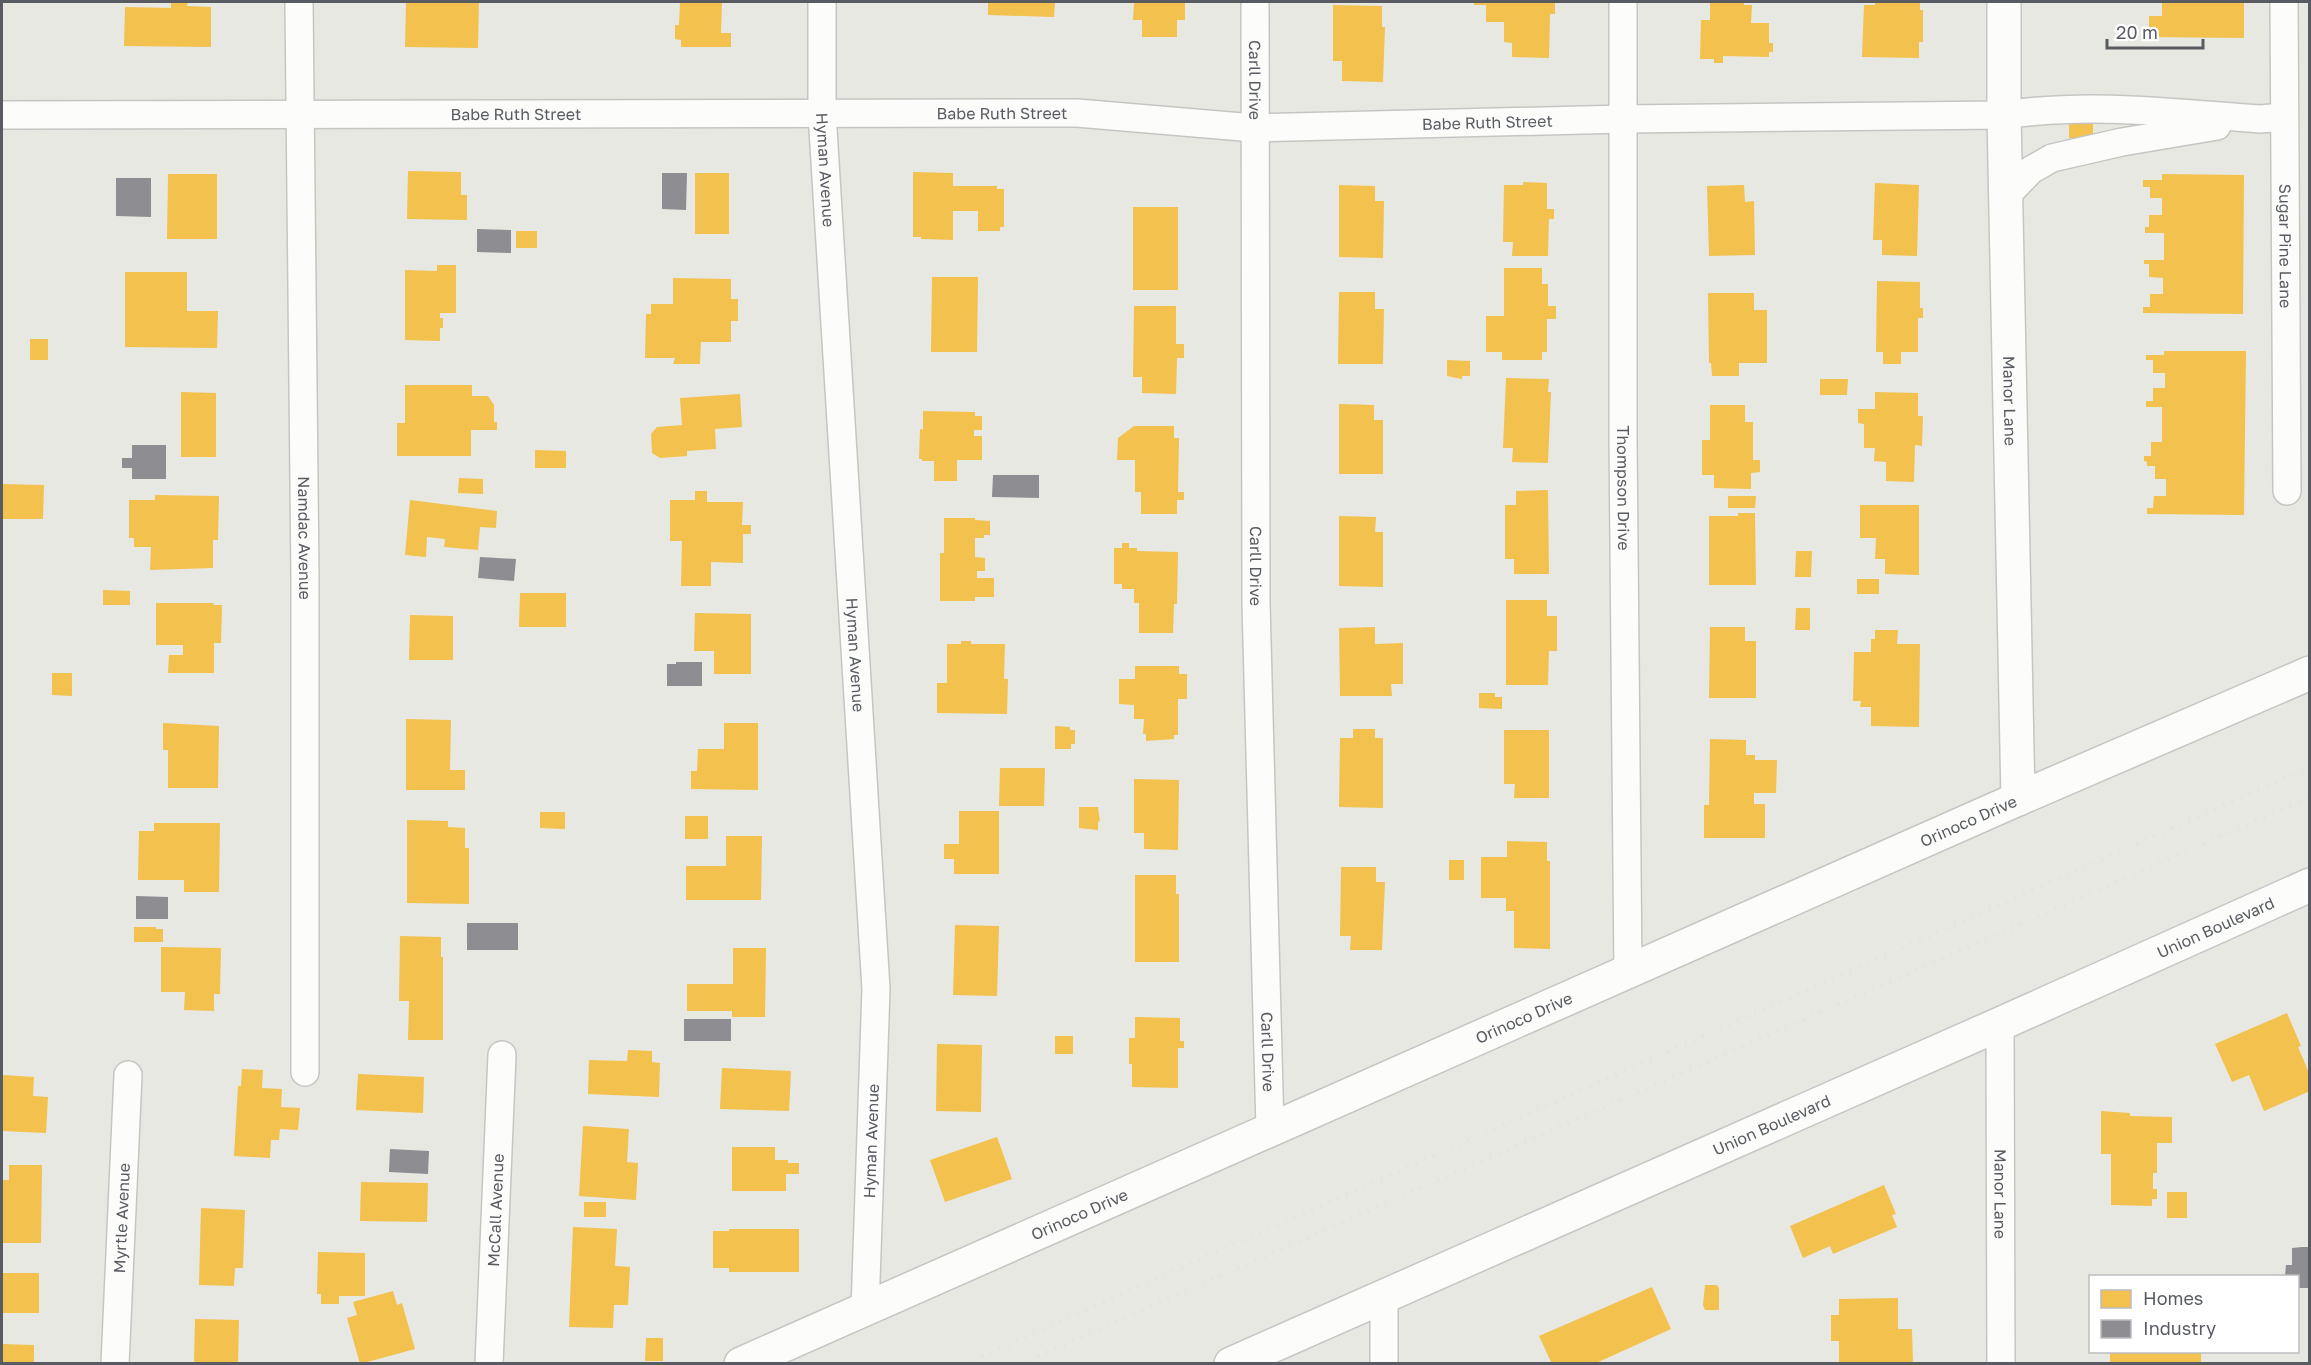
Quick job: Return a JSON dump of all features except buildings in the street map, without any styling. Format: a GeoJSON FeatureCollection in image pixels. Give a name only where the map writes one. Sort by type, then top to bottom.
{"type":"FeatureCollection","features":[{"type":"Feature","properties":{"kind":"street","name":"Namdac Avenue"},"geometry":{"type":"LineString","coordinates":[[299,2],[305,578],[305,1072]]}},
{"type":"Feature","properties":{"kind":"street","name":"Hyman Avenue"},"geometry":{"type":"LineString","coordinates":[[822,2],[822,113],[876,989],[865,1310]]}},
{"type":"Feature","properties":{"kind":"street","name":"Carll Drive"},"geometry":{"type":"LineString","coordinates":[[1255,2],[1256,603],[1270,1129]]}},
{"type":"Feature","properties":{"kind":"street","name":"Thompson Drive"},"geometry":{"type":"LineString","coordinates":[[1623,2],[1623,440],[1628,973]]}},
{"type":"Feature","properties":{"kind":"street","name":"Manor Lane"},"geometry":{"type":"LineString","coordinates":[[2004,2],[2004,115],[2018,799]]}},
{"type":"Feature","properties":{"kind":"street","name":"Sugar Pine Lane"},"geometry":{"type":"LineString","coordinates":[[2284,2],[2272,118],[2298,296],[2287,491]]}},
{"type":"Feature","properties":{"kind":"street","name":"Babe Ruth Street"},"geometry":{"type":"LineString","coordinates":[[2,115],[1077,113],[1254,128],[1623,119],[2004,115],[2044,109],[2112,108],[2272,118]]}},
{"type":"Feature","properties":{"kind":"street"},"geometry":{"type":"LineString","coordinates":[[2006,196],[2031,170],[2052,158],[2122,142],[2272,118]]}},
{"type":"Feature","properties":{"kind":"street","name":"Orinoco Drive"},"geometry":{"type":"LineString","coordinates":[[741,1364],[2018,799],[2310,673]]}},
{"type":"Feature","properties":{"kind":"street","name":"Union Boulevard"},"geometry":{"type":"LineString","coordinates":[[1231,1364],[2310,885]]}},
{"type":"Feature","properties":{"kind":"street","name":"Manor Lane"},"geometry":{"type":"LineString","coordinates":[[2000,1024],[2001,1364]]}},
{"type":"Feature","properties":{"kind":"street","name":"McCall Avenue"},"geometry":{"type":"LineString","coordinates":[[489,1364],[502,1055]]}},
{"type":"Feature","properties":{"kind":"street","name":"Myrtle Avenue"},"geometry":{"type":"LineString","coordinates":[[115,1364],[128,1075]]}},
{"type":"Feature","properties":{"kind":"street"},"geometry":{"type":"LineString","coordinates":[[1384,1296],[1384,1364]]}},
{"type":"Feature","properties":{"kind":"railway"},"geometry":{"type":"LineString","coordinates":[[964,1364],[2310,767]]}},
{"type":"Feature","properties":{"kind":"railway"},"geometry":{"type":"LineString","coordinates":[[1020,1364],[2310,797]]}}]}
